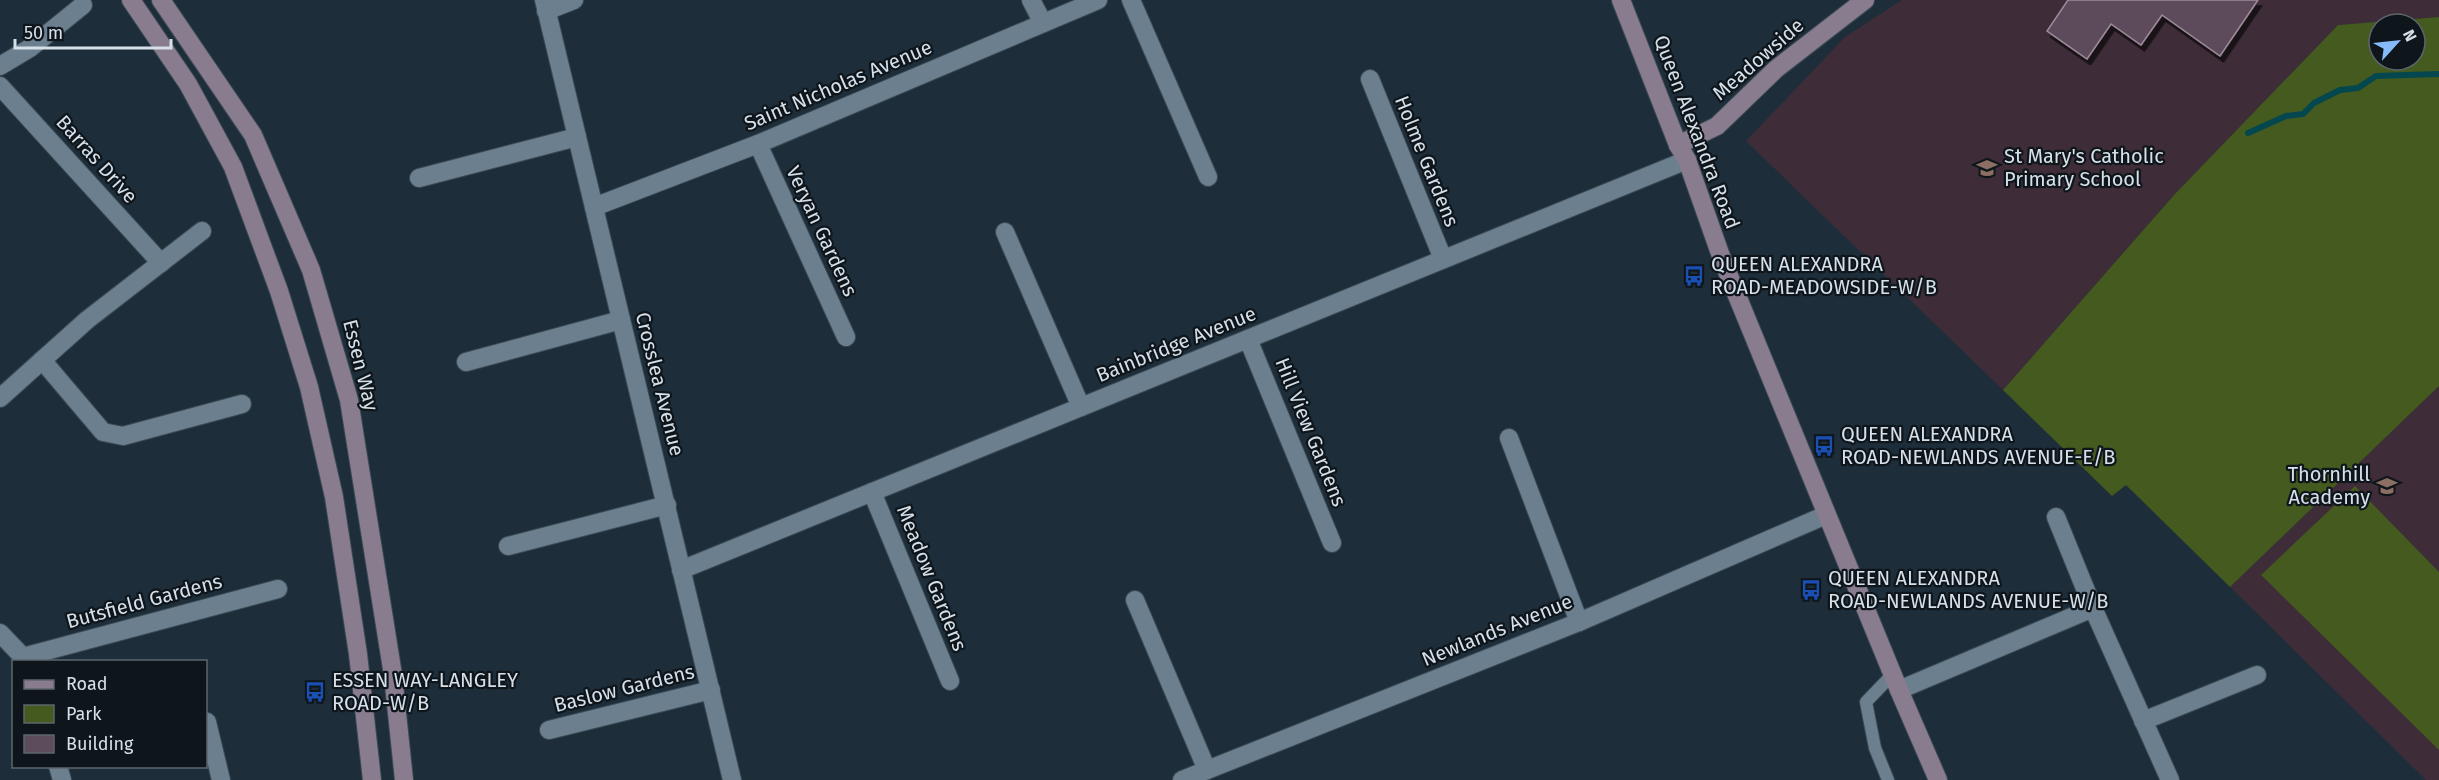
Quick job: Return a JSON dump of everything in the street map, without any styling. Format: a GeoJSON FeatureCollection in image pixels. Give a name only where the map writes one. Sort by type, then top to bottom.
{"type":"FeatureCollection","features":[{"type":"Feature","properties":{"kind":"main road"},"geometry":{"type":"LineString","coordinates":[[131,0],[188,84],[233,168],[279,291],[302,366],[334,497],[358,654],[372,780]]}},
{"type":"Feature","properties":{"kind":"main road","name":"Essen Way"},"geometry":{"type":"LineString","coordinates":[[161,0],[253,135],[311,270],[349,400],[393,675],[404,780]]}},
{"type":"Feature","properties":{"kind":"main road","name":"Queen Alexandra Road"},"geometry":{"type":"LineString","coordinates":[[1621,0],[1722,259],[1826,515],[1895,683],[1938,780]]}},
{"type":"Feature","properties":{"kind":"main road","name":"Meadowside"},"geometry":{"type":"LineString","coordinates":[[1682,153],[1716,126],[1776,69],[1865,0]]}},
{"type":"Feature","properties":{"kind":"street"},"geometry":{"type":"LineString","coordinates":[[545,5],[574,0]]}},
{"type":"Feature","properties":{"kind":"street"},"geometry":{"type":"LineString","coordinates":[[1031,0],[1043,23]]}},
{"type":"Feature","properties":{"kind":"street","name":"Saint Nicholas Avenue"},"geometry":{"type":"LineString","coordinates":[[594,207],[758,144],[1098,0]]}},
{"type":"Feature","properties":{"kind":"street"},"geometry":{"type":"LineString","coordinates":[[1131,0],[1208,177]]}},
{"type":"Feature","properties":{"kind":"street"},"geometry":{"type":"LineString","coordinates":[[0,66],[30,48],[83,4]]}},
{"type":"Feature","properties":{"kind":"street","name":"Crosslea Avenue"},"geometry":{"type":"LineString","coordinates":[[545,5],[732,780]]}},
{"type":"Feature","properties":{"kind":"street","name":"Holme Gardens"},"geometry":{"type":"LineString","coordinates":[[1370,79],[1443,260]]}},
{"type":"Feature","properties":{"kind":"street","name":"Barras Drive"},"geometry":{"type":"LineString","coordinates":[[0,86],[161,262]]}},
{"type":"Feature","properties":{"kind":"street"},"geometry":{"type":"LineString","coordinates":[[419,178],[577,137]]}},
{"type":"Feature","properties":{"kind":"street","name":"Veryan Gardens"},"geometry":{"type":"LineString","coordinates":[[758,144],[846,336]]}},
{"type":"Feature","properties":{"kind":"street","name":"Bainbridge Avenue"},"geometry":{"type":"LineString","coordinates":[[681,570],[1443,260],[1682,153]]}},
{"type":"Feature","properties":{"kind":"street"},"geometry":{"type":"LineString","coordinates":[[0,398],[87,320],[202,231]]}},
{"type":"Feature","properties":{"kind":"street"},"geometry":{"type":"LineString","coordinates":[[1005,232],[1081,407]]}},
{"type":"Feature","properties":{"kind":"street"},"geometry":{"type":"LineString","coordinates":[[465,362],[621,320]]}},
{"type":"Feature","properties":{"kind":"street","name":"Hill View Gardens"},"geometry":{"type":"LineString","coordinates":[[1248,339],[1332,543]]}},
{"type":"Feature","properties":{"kind":"street"},"geometry":{"type":"LineString","coordinates":[[42,360],[103,432],[123,436],[242,404]]}},
{"type":"Feature","properties":{"kind":"street"},"geometry":{"type":"LineString","coordinates":[[1509,438],[1579,622]]}},
{"type":"Feature","properties":{"kind":"street","name":"Meadow Gardens"},"geometry":{"type":"LineString","coordinates":[[872,492],[950,681]]}},
{"type":"Feature","properties":{"kind":"street"},"geometry":{"type":"LineString","coordinates":[[508,546],[667,505]]}},
{"type":"Feature","properties":{"kind":"street","name":"Newlands Avenue"},"geometry":{"type":"LineString","coordinates":[[1182,780],[1579,622],[1826,515]]}},
{"type":"Feature","properties":{"kind":"street"},"geometry":{"type":"LineString","coordinates":[[2056,517],[2093,608],[2170,780]]}},
{"type":"Feature","properties":{"kind":"street","name":"Butsfield Gardens"},"geometry":{"type":"LineString","coordinates":[[24,659],[278,589]]}},
{"type":"Feature","properties":{"kind":"street"},"geometry":{"type":"LineString","coordinates":[[1135,600],[1207,770]]}},
{"type":"Feature","properties":{"kind":"street"},"geometry":{"type":"LineString","coordinates":[[1895,683],[2093,608]]}},
{"type":"Feature","properties":{"kind":"street"},"geometry":{"type":"LineString","coordinates":[[0,633],[24,659]]}},
{"type":"Feature","properties":{"kind":"street"},"geometry":{"type":"LineString","coordinates":[[2143,721],[2257,675]]}},
{"type":"Feature","properties":{"kind":"street","name":"Baslow Gardens"},"geometry":{"type":"LineString","coordinates":[[549,730],[711,690]]}},
{"type":"Feature","properties":{"kind":"street"},"geometry":{"type":"LineString","coordinates":[[207,722],[221,780]]}},
{"type":"Feature","properties":{"kind":"lane"},"geometry":{"type":"LineString","coordinates":[[1888,780],[1875,748],[1866,702],[1895,683]]}},
{"type":"Feature","properties":{"kind":"shaded area","name":"St Mary's Catholic Primary School"},"geometry":{"type":"Polygon","coordinates":[[[1902,0],[2439,0],[2439,17],[2427,18],[2427,12],[2367,12],[2367,23],[2338,25],[2174,195],[2003,390],[1746,141],[1845,37],[1902,0]]]}},
{"type":"Feature","properties":{"kind":"shaded area","name":"Thornhill Academy"},"geometry":{"type":"Polygon","coordinates":[[[2439,386],[2439,780],[2426,780],[2230,587],[2439,386]]]}},
{"type":"Feature","properties":{"kind":"green space"},"geometry":{"type":"Polygon","coordinates":[[[2439,17],[2439,386],[2230,587],[2126,485],[2112,496],[2003,390],[2174,195],[2338,25],[2367,23],[2367,72],[2427,72],[2427,18],[2439,17]]]}},
{"type":"Feature","properties":{"kind":"green space"},"geometry":{"type":"Polygon","coordinates":[[[2355,486],[2439,572],[2439,750],[2261,575],[2355,486]]]}},
{"type":"Feature","properties":{"kind":"building"},"geometry":{"type":"Polygon","coordinates":[[[2068,0],[2258,0],[2220,56],[2162,15],[2141,45],[2111,24],[2087,59],[2047,31],[2068,0]]]}},
{"type":"Feature","properties":{"kind":"waterway"},"geometry":{"type":"LineString","coordinates":[[2248,133],[2286,116],[2303,114],[2314,103],[2340,90],[2358,88],[2376,76],[2439,74]]}},
{"type":"Feature","properties":{"kind":"place","name":"St Mary's Catholic Primary School"},"geometry":{"type":"Point","coordinates":[1987,168]}},
{"type":"Feature","properties":{"kind":"place","name":"QUEEN ALEXANDRA ROAD-MEADOWSIDE-W/B"},"geometry":{"type":"Point","coordinates":[1694,276]}},
{"type":"Feature","properties":{"kind":"place","name":"QUEEN ALEXANDRA ROAD-NEWLANDS AVENUE-E/B"},"geometry":{"type":"Point","coordinates":[1824,446]}},
{"type":"Feature","properties":{"kind":"place","name":"Thornhill Academy"},"geometry":{"type":"Point","coordinates":[2387,486]}},
{"type":"Feature","properties":{"kind":"place","name":"QUEEN ALEXANDRA ROAD-NEWLANDS AVENUE-W/B"},"geometry":{"type":"Point","coordinates":[1811,590]}},
{"type":"Feature","properties":{"kind":"place","name":"ESSEN WAY-LANGLEY ROAD-W/B"},"geometry":{"type":"Point","coordinates":[315,692]}}]}
